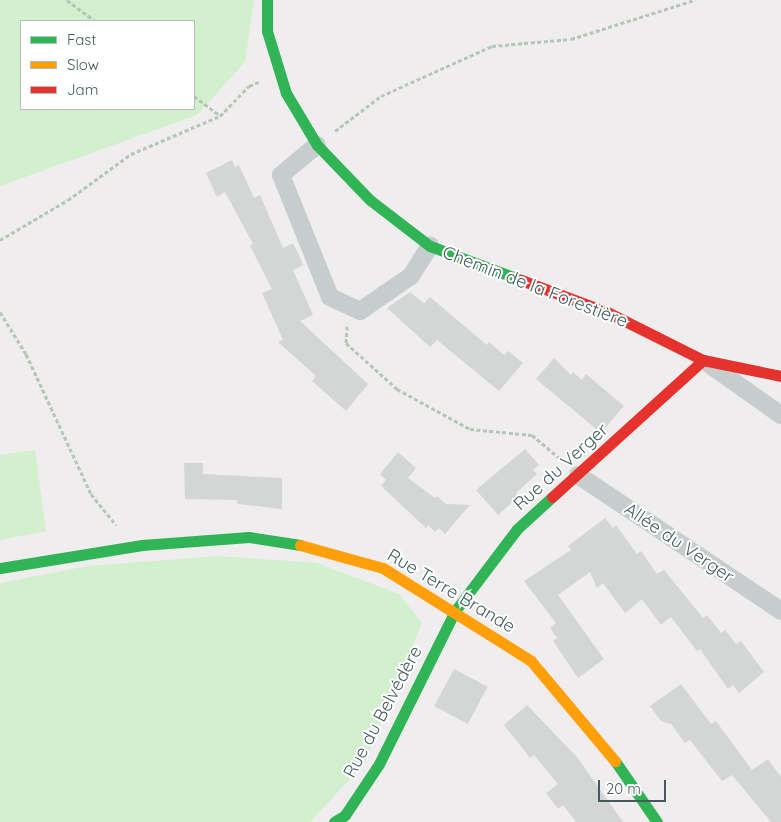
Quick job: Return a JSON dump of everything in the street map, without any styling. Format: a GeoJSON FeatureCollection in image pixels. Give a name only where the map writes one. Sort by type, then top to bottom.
{"type":"FeatureCollection","features":[{"type":"Feature","properties":{"kind":"street","name":"Chemin de la Forestière"},"geometry":{"type":"LineString","coordinates":[[267,0],[267,30],[286,93],[317,145],[370,200],[430,246],[607,312],[703,360],[781,376]]}},
{"type":"Feature","properties":{"kind":"street"},"geometry":{"type":"LineString","coordinates":[[317,145],[281,175],[330,297],[348,306]]}},
{"type":"Feature","properties":{"kind":"street","name":"Chemin de la Forestière"},"geometry":{"type":"LineString","coordinates":[[348,306],[360,311],[411,276],[430,246]]}},
{"type":"Feature","properties":{"kind":"street"},"geometry":{"type":"LineString","coordinates":[[703,360],[781,415]]}},
{"type":"Feature","properties":{"kind":"street","name":"Rue du Verger"},"geometry":{"type":"LineString","coordinates":[[455,611],[517,530],[703,360]]}},
{"type":"Feature","properties":{"kind":"street","name":"Allée du Verger"},"geometry":{"type":"LineString","coordinates":[[578,475],[781,611]]}},
{"type":"Feature","properties":{"kind":"street","name":"Rue Terre Brande"},"geometry":{"type":"LineString","coordinates":[[0,568],[142,545],[249,537],[322,549],[382,568],[455,611],[531,661],[623,770],[657,822]]}},
{"type":"Feature","properties":{"kind":"street","name":"Rue du Belvédère"},"geometry":{"type":"LineString","coordinates":[[334,822],[345,815],[380,764],[455,611]]}},
{"type":"Feature","properties":{"kind":"path"},"geometry":{"type":"LineString","coordinates":[[67,0],[94,20]]}},
{"type":"Feature","properties":{"kind":"path"},"geometry":{"type":"LineString","coordinates":[[317,145],[381,96],[492,46],[571,38],[695,0]]}},
{"type":"Feature","properties":{"kind":"path"},"geometry":{"type":"LineString","coordinates":[[0,240],[68,200],[131,154],[220,116],[249,86],[280,73]]}},
{"type":"Feature","properties":{"kind":"path"},"geometry":{"type":"LineString","coordinates":[[195,97],[220,116]]}},
{"type":"Feature","properties":{"kind":"path"},"geometry":{"type":"LineString","coordinates":[[348,306],[346,343],[397,389],[470,429],[532,436],[578,475]]}},
{"type":"Feature","properties":{"kind":"path"},"geometry":{"type":"LineString","coordinates":[[0,312],[26,354],[91,494],[111,520],[142,545]]}},
{"type":"Feature","properties":{"kind":"green space"},"geometry":{"type":"Polygon","coordinates":[[[0,0],[254,0],[245,62],[197,115],[0,186],[0,0]]]}},
{"type":"Feature","properties":{"kind":"green space"},"geometry":{"type":"Polygon","coordinates":[[[35,450],[46,531],[0,540],[0,455],[35,450]]]}},
{"type":"Feature","properties":{"kind":"green space"},"geometry":{"type":"Polygon","coordinates":[[[219,556],[317,563],[399,594],[422,623],[364,764],[310,822],[0,822],[0,583],[88,566],[219,556]]]}},
{"type":"Feature","properties":{"kind":"building"},"geometry":{"type":"Polygon","coordinates":[[[232,160],[235,167],[239,165],[254,198],[260,195],[283,248],[293,243],[299,255],[303,265],[293,270],[313,315],[300,321],[368,384],[346,411],[312,381],[316,376],[278,342],[283,340],[262,293],[272,289],[250,246],[253,244],[225,192],[217,197],[206,173],[232,160]]]}},
{"type":"Feature","properties":{"kind":"building"},"geometry":{"type":"Polygon","coordinates":[[[410,292],[424,303],[430,297],[487,345],[489,342],[504,355],[508,351],[523,363],[499,391],[437,340],[430,347],[387,308],[410,292]]]}},
{"type":"Feature","properties":{"kind":"building"},"geometry":{"type":"Polygon","coordinates":[[[554,358],[571,375],[573,372],[582,380],[586,374],[624,406],[601,433],[536,379],[554,358]]]}},
{"type":"Feature","properties":{"kind":"building"},"geometry":{"type":"Polygon","coordinates":[[[525,449],[539,465],[533,470],[537,474],[516,493],[519,496],[498,515],[476,490],[525,449]]]}},
{"type":"Feature","properties":{"kind":"building"},"geometry":{"type":"Polygon","coordinates":[[[398,452],[416,468],[408,478],[435,498],[437,496],[446,504],[470,505],[445,534],[439,528],[435,532],[428,525],[426,528],[381,486],[386,480],[380,474],[398,452]]]}},
{"type":"Feature","properties":{"kind":"building"},"geometry":{"type":"Polygon","coordinates":[[[184,463],[203,463],[203,474],[282,478],[282,509],[238,504],[237,500],[185,499],[184,463]]]}},
{"type":"Feature","properties":{"kind":"building"},"geometry":{"type":"Polygon","coordinates":[[[605,518],[613,528],[616,525],[637,554],[641,551],[657,574],[664,570],[703,618],[707,615],[721,633],[725,630],[736,644],[741,641],[764,672],[739,693],[733,685],[728,689],[700,649],[697,651],[671,617],[661,625],[642,599],[625,613],[603,583],[597,588],[590,572],[558,595],[604,659],[578,678],[553,641],[557,638],[550,628],[556,623],[524,581],[571,550],[568,546],[605,518]]]}},
{"type":"Feature","properties":{"kind":"building"},"geometry":{"type":"Polygon","coordinates":[[[454,669],[488,687],[468,724],[434,706],[454,669]]]}},
{"type":"Feature","properties":{"kind":"building"},"geometry":{"type":"Polygon","coordinates":[[[681,684],[711,724],[716,721],[752,770],[768,759],[781,777],[781,822],[771,822],[732,775],[722,781],[690,740],[685,743],[671,724],[661,721],[650,706],[681,684]]]}},
{"type":"Feature","properties":{"kind":"building"},"geometry":{"type":"Polygon","coordinates":[[[527,705],[577,757],[623,822],[576,822],[563,805],[558,809],[546,793],[558,784],[534,755],[530,758],[504,725],[527,705]]]}},
{"type":"Feature","properties":{"kind":"traffic: fast"},"geometry":{"type":"LineString","coordinates":[[267,0],[267,31],[286,93],[317,145],[370,200],[430,246],[521,280]]}},
{"type":"Feature","properties":{"kind":"traffic: fast"},"geometry":{"type":"LineString","coordinates":[[334,822],[345,815],[379,764],[455,611],[517,529],[552,497]]}},
{"type":"Feature","properties":{"kind":"traffic: fast"},"geometry":{"type":"LineString","coordinates":[[0,568],[142,545],[249,537],[300,545]]}},
{"type":"Feature","properties":{"kind":"traffic: fast"},"geometry":{"type":"LineString","coordinates":[[615,761],[657,822]]}},
{"type":"Feature","properties":{"kind":"traffic: slow"},"geometry":{"type":"LineString","coordinates":[[300,545],[383,568],[531,661],[615,761]]}},
{"type":"Feature","properties":{"kind":"traffic: jam"},"geometry":{"type":"LineString","coordinates":[[521,280],[607,312],[703,360],[781,376]]}},
{"type":"Feature","properties":{"kind":"traffic: jam"},"geometry":{"type":"LineString","coordinates":[[552,497],[703,360]]}}]}
